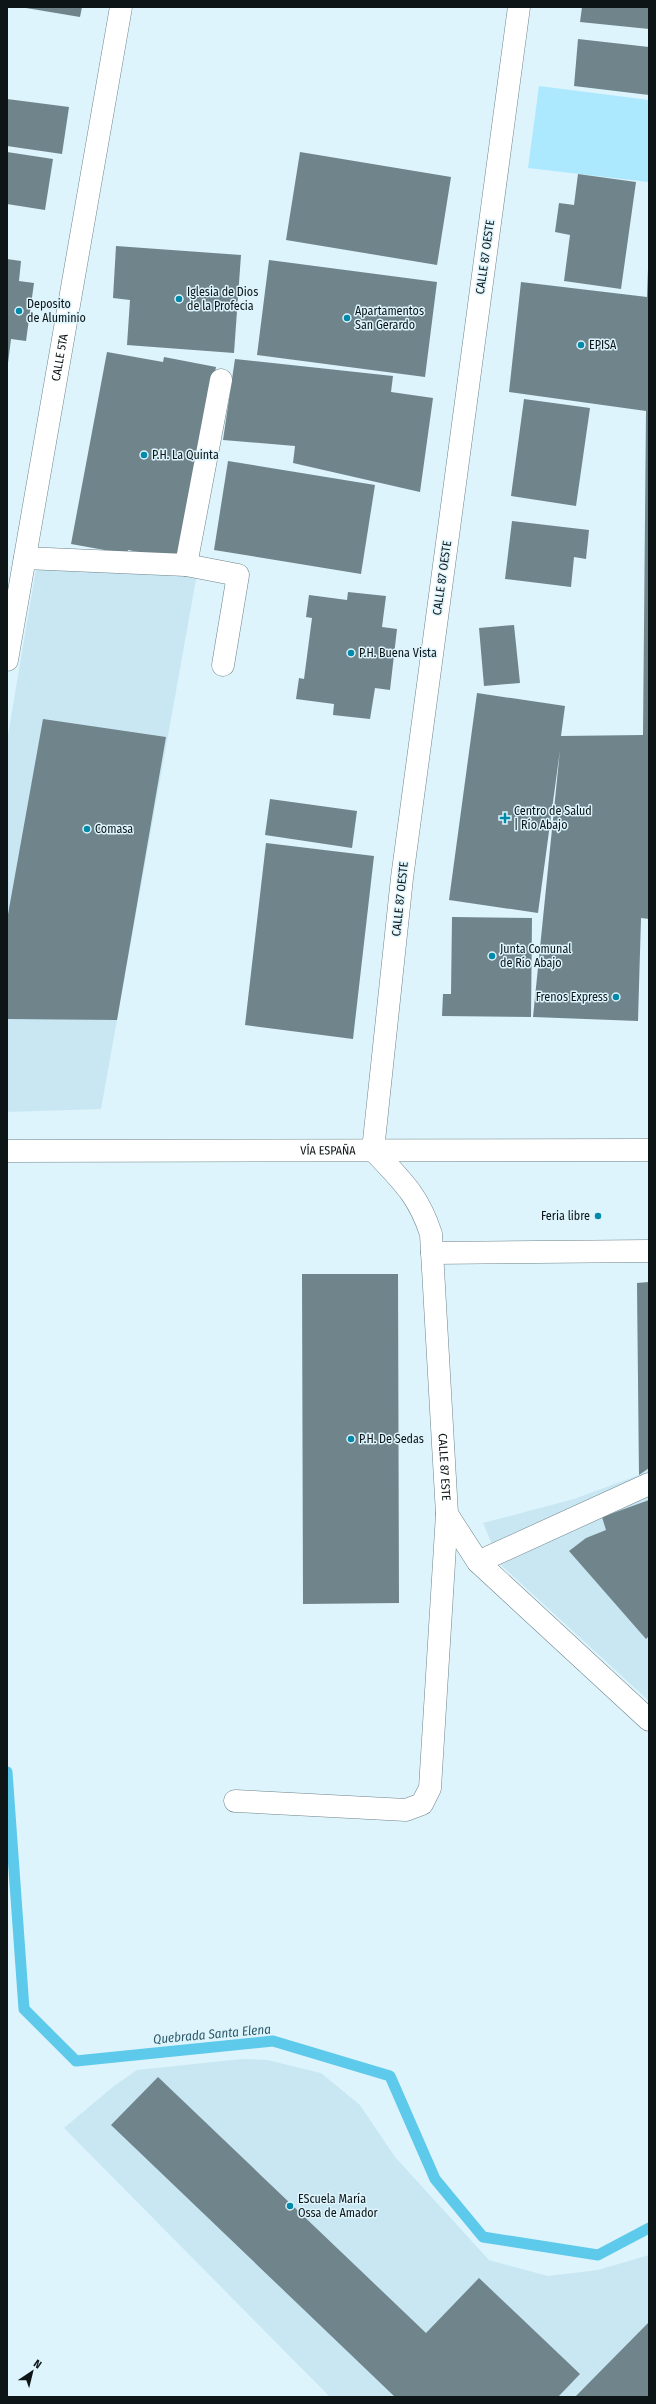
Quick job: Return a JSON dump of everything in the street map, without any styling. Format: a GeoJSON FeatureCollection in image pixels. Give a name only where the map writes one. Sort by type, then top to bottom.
{"type":"FeatureCollection","features":[{"type":"Feature","properties":{"kind":"street","name":"CALLE 5TA"},"geometry":{"type":"LineString","coordinates":[[7,660],[121,7]]}},
{"type":"Feature","properties":{"kind":"street","name":"CALLE 87 OESTE"},"geometry":{"type":"LineString","coordinates":[[373,1150],[402,878],[519,7]]}},
{"type":"Feature","properties":{"kind":"street"},"geometry":{"type":"LineString","coordinates":[[186,565],[221,380]]}},
{"type":"Feature","properties":{"kind":"street"},"geometry":{"type":"LineString","coordinates":[[25,558],[186,565],[238,575],[223,664]]}},
{"type":"Feature","properties":{"kind":"street","name":"CALLE 87 ESTE"},"geometry":{"type":"LineString","coordinates":[[373,1150],[406,1185],[423,1209],[431,1234],[447,1514],[478,1562],[645,1709]]}},
{"type":"Feature","properties":{"kind":"street","name":"VÍA ESPAÑA"},"geometry":{"type":"LineString","coordinates":[[7,1151],[649,1150]]}},
{"type":"Feature","properties":{"kind":"street"},"geometry":{"type":"LineString","coordinates":[[432,1253],[649,1251]]}},
{"type":"Feature","properties":{"kind":"street"},"geometry":{"type":"LineString","coordinates":[[478,1562],[649,1484]]}},
{"type":"Feature","properties":{"kind":"street"},"geometry":{"type":"LineString","coordinates":[[236,1801],[406,1810],[422,1804],[430,1788],[447,1514]]}},
{"type":"Feature","properties":{"kind":"shaded area"},"geometry":{"type":"Polygon","coordinates":[[[539,86],[649,100],[648,182],[528,168],[539,86]]]}},
{"type":"Feature","properties":{"kind":"shaded area"},"geometry":{"type":"Polygon","coordinates":[[[36,569],[197,574],[101,1109],[7,1112],[7,741],[36,569]]]}},
{"type":"Feature","properties":{"kind":"shaded area"},"geometry":{"type":"Polygon","coordinates":[[[649,1282],[649,1701],[501,1565],[483,1523],[574,1499],[639,1475],[637,1283],[649,1282]]]}},
{"type":"Feature","properties":{"kind":"shaded area","name":"EScuela María Ossa de Amador"},"geometry":{"type":"Polygon","coordinates":[[[242,2059],[267,2060],[321,2073],[360,2105],[395,2157],[489,2260],[548,2276],[598,2270],[649,2255],[649,2397],[330,2397],[64,2128],[114,2086],[137,2070],[242,2059]]]}},
{"type":"Feature","properties":{"kind":"building"},"geometry":{"type":"Polygon","coordinates":[[[20,7],[82,7],[80,17],[20,7]]]}},
{"type":"Feature","properties":{"kind":"building"},"geometry":{"type":"Polygon","coordinates":[[[582,7],[649,7],[649,29],[580,22],[582,7]]]}},
{"type":"Feature","properties":{"kind":"building"},"geometry":{"type":"Polygon","coordinates":[[[578,39],[649,47],[649,95],[574,86],[578,39]]]}},
{"type":"Feature","properties":{"kind":"building"},"geometry":{"type":"Polygon","coordinates":[[[7,99],[69,107],[62,154],[7,146],[7,99]]]}},
{"type":"Feature","properties":{"kind":"building"},"geometry":{"type":"Polygon","coordinates":[[[7,152],[53,159],[45,210],[7,204],[7,152]]]}},
{"type":"Feature","properties":{"kind":"building"},"geometry":{"type":"Polygon","coordinates":[[[300,152],[451,177],[437,265],[286,240],[300,152]]]}},
{"type":"Feature","properties":{"kind":"building"},"geometry":{"type":"Polygon","coordinates":[[[578,174],[636,182],[621,289],[564,281],[570,235],[555,232],[559,203],[574,205],[578,174]]]}},
{"type":"Feature","properties":{"kind":"building","name":"Iglesia de Dios de la Profecia"},"geometry":{"type":"Polygon","coordinates":[[[116,246],[241,255],[234,353],[127,345],[130,300],[113,298],[116,246]]]}},
{"type":"Feature","properties":{"kind":"building","name":"Deposito de Aluminio"},"geometry":{"type":"Polygon","coordinates":[[[7,259],[21,261],[19,281],[34,283],[26,341],[11,339],[8,363],[7,259]]]}},
{"type":"Feature","properties":{"kind":"building","name":"Apartamentos San Gerardo"},"geometry":{"type":"Polygon","coordinates":[[[269,260],[437,282],[425,377],[257,355],[269,260]]]}},
{"type":"Feature","properties":{"kind":"building"},"geometry":{"type":"Polygon","coordinates":[[[648,269],[649,919],[641,918],[638,1021],[533,1017],[560,750],[538,913],[449,900],[477,693],[565,706],[561,736],[643,735],[646,411],[509,392],[521,282],[647,297],[648,269]]]}},
{"type":"Feature","properties":{"kind":"building","name":"P.H. La Quinta"},"geometry":{"type":"Polygon","coordinates":[[[107,352],[163,362],[164,357],[216,367],[181,560],[128,550],[127,554],[71,544],[107,352]]]}},
{"type":"Feature","properties":{"kind":"building"},"geometry":{"type":"Polygon","coordinates":[[[235,359],[393,376],[391,392],[433,398],[420,492],[293,463],[295,446],[223,440],[235,359]]]}},
{"type":"Feature","properties":{"kind":"building"},"geometry":{"type":"Polygon","coordinates":[[[524,399],[590,408],[576,506],[511,496],[524,399]]]}},
{"type":"Feature","properties":{"kind":"building"},"geometry":{"type":"Polygon","coordinates":[[[228,461],[375,485],[361,574],[214,550],[228,461]]]}},
{"type":"Feature","properties":{"kind":"building"},"geometry":{"type":"Polygon","coordinates":[[[512,521],[589,530],[586,559],[574,557],[571,587],[505,579],[512,521]]]}},
{"type":"Feature","properties":{"kind":"building","name":"P.H. Buena Vista"},"geometry":{"type":"Polygon","coordinates":[[[348,592],[386,596],[382,627],[397,629],[390,690],[375,688],[370,719],[333,715],[334,704],[296,699],[299,678],[304,679],[312,618],[306,617],[309,595],[347,600],[348,592]]]}},
{"type":"Feature","properties":{"kind":"building"},"geometry":{"type":"Polygon","coordinates":[[[514,625],[520,683],[484,686],[479,628],[514,625]]]}},
{"type":"Feature","properties":{"kind":"building","name":"Comasa"},"geometry":{"type":"Polygon","coordinates":[[[43,719],[166,737],[117,1020],[7,1019],[7,920],[43,719]]]}},
{"type":"Feature","properties":{"kind":"building"},"geometry":{"type":"Polygon","coordinates":[[[270,799],[357,811],[352,848],[265,835],[270,799]]]}},
{"type":"Feature","properties":{"kind":"building"},"geometry":{"type":"Polygon","coordinates":[[[266,843],[374,856],[353,1039],[245,1025],[266,843]]]}},
{"type":"Feature","properties":{"kind":"building","name":"Junta Comunal de Río Abajo"},"geometry":{"type":"Polygon","coordinates":[[[452,917],[532,918],[531,1017],[442,1016],[443,994],[451,994],[452,917]]]}},
{"type":"Feature","properties":{"kind":"building","name":"P.H. De Sedas"},"geometry":{"type":"Polygon","coordinates":[[[302,1274],[398,1274],[399,1603],[303,1604],[302,1274]]]}},
{"type":"Feature","properties":{"kind":"building"},"geometry":{"type":"Polygon","coordinates":[[[649,1282],[649,1468],[639,1475],[637,1283],[649,1282]]]}},
{"type":"Feature","properties":{"kind":"building"},"geometry":{"type":"Polygon","coordinates":[[[649,1500],[649,1636],[646,1639],[569,1551],[586,1538],[606,1530],[602,1517],[649,1500]]]}},
{"type":"Feature","properties":{"kind":"building"},"geometry":{"type":"Polygon","coordinates":[[[158,2077],[426,2333],[479,2278],[580,2374],[558,2397],[395,2397],[111,2125],[158,2077]]]}},
{"type":"Feature","properties":{"kind":"building"},"geometry":{"type":"Polygon","coordinates":[[[649,2322],[649,2397],[575,2397],[649,2322]]]}},
{"type":"Feature","properties":{"kind":"waterway","name":"Quebrada Santa Elena"},"geometry":{"type":"LineString","coordinates":[[7,1772],[24,2009],[76,2061],[273,2041],[390,2076],[435,2179],[483,2237],[598,2255],[649,2228]]}},
{"type":"Feature","properties":{"kind":"place","name":"Iglesia de Dios de la Profecia"},"geometry":{"type":"Point","coordinates":[179,299]}},
{"type":"Feature","properties":{"kind":"place","name":"Deposito de Aluminio"},"geometry":{"type":"Point","coordinates":[19,311]}},
{"type":"Feature","properties":{"kind":"place","name":"Apartamentos San Gerardo"},"geometry":{"type":"Point","coordinates":[347,318]}},
{"type":"Feature","properties":{"kind":"place","name":"EPISA"},"geometry":{"type":"Point","coordinates":[581,345]}},
{"type":"Feature","properties":{"kind":"place","name":"P.H. La Quinta"},"geometry":{"type":"Point","coordinates":[144,455]}},
{"type":"Feature","properties":{"kind":"place","name":"P.H. Buena Vista"},"geometry":{"type":"Point","coordinates":[351,653]}},
{"type":"Feature","properties":{"kind":"place","name":"Centro de Salud | Río Abajo"},"geometry":{"type":"Point","coordinates":[505,818]}},
{"type":"Feature","properties":{"kind":"place","name":"Comasa"},"geometry":{"type":"Point","coordinates":[87,829]}},
{"type":"Feature","properties":{"kind":"place","name":"Junta Comunal de Río Abajo"},"geometry":{"type":"Point","coordinates":[492,956]}},
{"type":"Feature","properties":{"kind":"place","name":"Frenos Express"},"geometry":{"type":"Point","coordinates":[616,997]}},
{"type":"Feature","properties":{"kind":"place","name":"Feria libre"},"geometry":{"type":"Point","coordinates":[598,1216]}},
{"type":"Feature","properties":{"kind":"place","name":"P.H. De Sedas"},"geometry":{"type":"Point","coordinates":[351,1439]}},
{"type":"Feature","properties":{"kind":"place","name":"EScuela María Ossa de Amador"},"geometry":{"type":"Point","coordinates":[290,2206]}}]}
